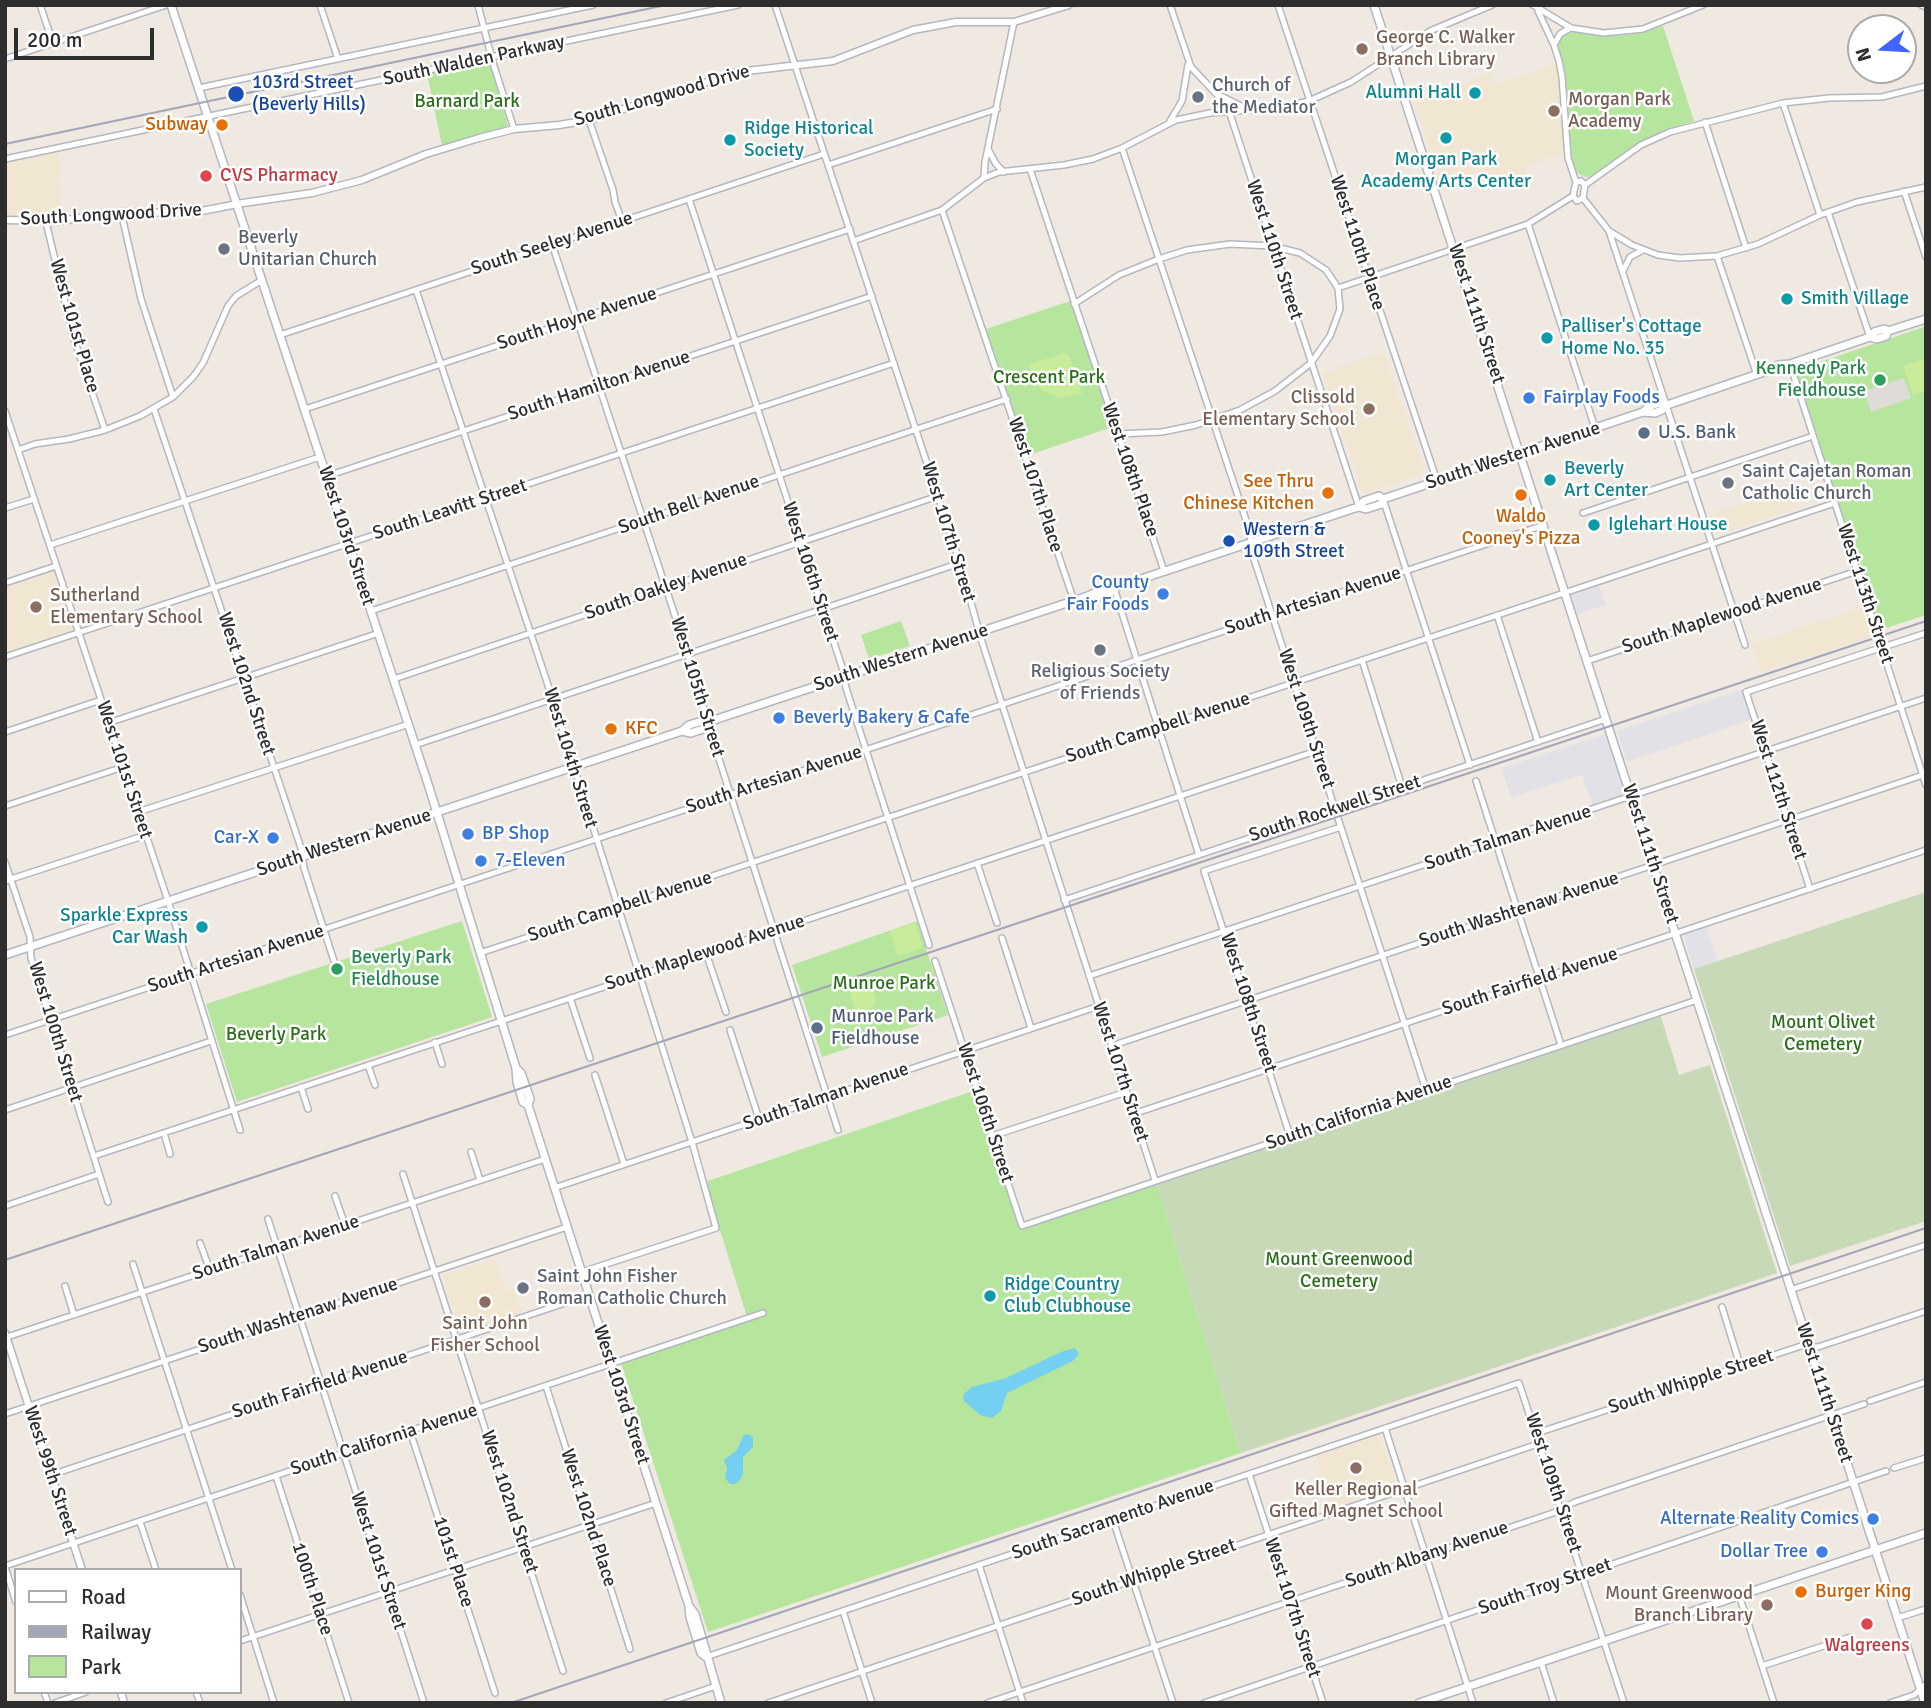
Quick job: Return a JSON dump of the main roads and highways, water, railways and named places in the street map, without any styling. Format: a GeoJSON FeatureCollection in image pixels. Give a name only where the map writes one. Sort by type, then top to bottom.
{"type":"FeatureCollection","features":[{"type":"Feature","properties":{"kind":"main road","name":"West 103rd Street"},"geometry":{"type":"LineString","coordinates":[[169,5],[199,88],[409,724],[516,1068],[515,1075],[523,1102],[528,1105],[689,1606],[701,1653],[706,1657],[721,1703]]}},
{"type":"Feature","properties":{"kind":"main road","name":"West 111th Street"},"geometry":{"type":"LineString","coordinates":[[1374,5],[1897,1618],[1923,1686],[1925,1703]]}},
{"type":"Feature","properties":{"kind":"main road","name":"South Western Avenue"},"geometry":{"type":"LineString","coordinates":[[5,955],[682,731],[688,725],[702,720],[708,722],[1094,595],[1107,587],[1114,588],[1359,507],[1364,501],[1378,496],[1383,499],[1521,453],[1643,412],[1659,403],[1667,404],[1776,369],[1787,368],[1790,364],[1870,337],[1874,332],[1925,321]]}},
{"type":"Feature","properties":{"kind":"main road"},"geometry":{"type":"LineString","coordinates":[[1419,1703],[1926,1533]]}},
{"type":"Feature","properties":{"kind":"water"},"geometry":{"type":"Polygon","coordinates":[[[1075,1348],[1079,1354],[1073,1361],[1007,1393],[1001,1411],[992,1418],[980,1415],[963,1400],[964,1394],[972,1387],[1006,1378],[1075,1348]]]}},
{"type":"Feature","properties":{"kind":"water"},"geometry":{"type":"Polygon","coordinates":[[[747,1434],[753,1437],[753,1447],[743,1457],[740,1480],[730,1484],[725,1478],[727,1468],[724,1460],[737,1450],[743,1436],[747,1434]]]}},
{"type":"Feature","properties":{"kind":"railway"},"geometry":{"type":"LineString","coordinates":[[5,144],[666,5]]}},
{"type":"Feature","properties":{"kind":"railway"},"geometry":{"type":"LineString","coordinates":[[5,1260],[1926,621]]}},
{"type":"Feature","properties":{"kind":"railway"},"geometry":{"type":"LineString","coordinates":[[511,1703],[1926,1228]]}},
{"type":"Feature","properties":{"kind":"place","name":"George C. Walker Branch Library"},"geometry":{"type":"Point","coordinates":[1362,49]}},
{"type":"Feature","properties":{"kind":"place","name":"Alumni Hall"},"geometry":{"type":"Point","coordinates":[1475,93]}},
{"type":"Feature","properties":{"kind":"place","name":"103rd Street (Beverly Hills)"},"geometry":{"type":"Point","coordinates":[236,94]}},
{"type":"Feature","properties":{"kind":"place","name":"Church of the Mediator"},"geometry":{"type":"Point","coordinates":[1198,97]}},
{"type":"Feature","properties":{"kind":"place","name":"Morgan Park Academy"},"geometry":{"type":"Point","coordinates":[1554,111]}},
{"type":"Feature","properties":{"kind":"place","name":"Subway"},"geometry":{"type":"Point","coordinates":[222,125]}},
{"type":"Feature","properties":{"kind":"place","name":"Morgan Park Academy Arts Center"},"geometry":{"type":"Point","coordinates":[1446,138]}},
{"type":"Feature","properties":{"kind":"place","name":"Ridge Historical Society"},"geometry":{"type":"Point","coordinates":[730,140]}},
{"type":"Feature","properties":{"kind":"place","name":"CVS Pharmacy"},"geometry":{"type":"Point","coordinates":[206,176]}},
{"type":"Feature","properties":{"kind":"place","name":"Beverly Unitarian Church"},"geometry":{"type":"Point","coordinates":[224,249]}},
{"type":"Feature","properties":{"kind":"place","name":"Smith Village"},"geometry":{"type":"Point","coordinates":[1787,299]}},
{"type":"Feature","properties":{"kind":"place","name":"Palliser's Cottage Home No. 35"},"geometry":{"type":"Point","coordinates":[1547,338]}},
{"type":"Feature","properties":{"kind":"place","name":"Kennedy Park Fieldhouse"},"geometry":{"type":"Point","coordinates":[1880,380]}},
{"type":"Feature","properties":{"kind":"place","name":"Fairplay Foods"},"geometry":{"type":"Point","coordinates":[1529,398]}},
{"type":"Feature","properties":{"kind":"place","name":"Clissold Elementary School"},"geometry":{"type":"Point","coordinates":[1369,409]}},
{"type":"Feature","properties":{"kind":"place","name":"U.S. Bank"},"geometry":{"type":"Point","coordinates":[1644,433]}},
{"type":"Feature","properties":{"kind":"place","name":"Beverly Art Center"},"geometry":{"type":"Point","coordinates":[1550,480]}},
{"type":"Feature","properties":{"kind":"place","name":"Saint Cajetan Roman Catholic Church"},"geometry":{"type":"Point","coordinates":[1728,483]}},
{"type":"Feature","properties":{"kind":"place","name":"See Thru Chinese Kitchen"},"geometry":{"type":"Point","coordinates":[1328,493]}},
{"type":"Feature","properties":{"kind":"place","name":"Waldo Cooney's Pizza"},"geometry":{"type":"Point","coordinates":[1521,495]}},
{"type":"Feature","properties":{"kind":"place","name":"Iglehart House"},"geometry":{"type":"Point","coordinates":[1594,525]}},
{"type":"Feature","properties":{"kind":"place","name":"Western & 109th Street"},"geometry":{"type":"Point","coordinates":[1229,541]}},
{"type":"Feature","properties":{"kind":"place","name":"County Fair Foods"},"geometry":{"type":"Point","coordinates":[1163,594]}},
{"type":"Feature","properties":{"kind":"place","name":"Sutherland Elementary School"},"geometry":{"type":"Point","coordinates":[36,607]}},
{"type":"Feature","properties":{"kind":"place","name":"Religious Society of Friends"},"geometry":{"type":"Point","coordinates":[1100,650]}},
{"type":"Feature","properties":{"kind":"place","name":"Beverly Bakery & Cafe"},"geometry":{"type":"Point","coordinates":[779,718]}},
{"type":"Feature","properties":{"kind":"place","name":"KFC"},"geometry":{"type":"Point","coordinates":[611,729]}},
{"type":"Feature","properties":{"kind":"place","name":"BP Shop"},"geometry":{"type":"Point","coordinates":[468,834]}},
{"type":"Feature","properties":{"kind":"place","name":"Car-X"},"geometry":{"type":"Point","coordinates":[273,838]}},
{"type":"Feature","properties":{"kind":"place","name":"7-Eleven"},"geometry":{"type":"Point","coordinates":[481,861]}},
{"type":"Feature","properties":{"kind":"place","name":"Sparkle Express Car Wash"},"geometry":{"type":"Point","coordinates":[202,927]}},
{"type":"Feature","properties":{"kind":"place","name":"Beverly Park Fieldhouse"},"geometry":{"type":"Point","coordinates":[337,969]}},
{"type":"Feature","properties":{"kind":"place","name":"Munroe Park Fieldhouse"},"geometry":{"type":"Point","coordinates":[817,1028]}},
{"type":"Feature","properties":{"kind":"place","name":"Saint John Fisher Roman Catholic Church"},"geometry":{"type":"Point","coordinates":[523,1288]}},
{"type":"Feature","properties":{"kind":"place","name":"Ridge Country Club Clubhouse"},"geometry":{"type":"Point","coordinates":[990,1296]}},
{"type":"Feature","properties":{"kind":"place","name":"Saint John Fisher School"},"geometry":{"type":"Point","coordinates":[485,1302]}},
{"type":"Feature","properties":{"kind":"place","name":"Keller Regional Gifted Magnet School"},"geometry":{"type":"Point","coordinates":[1356,1468]}},
{"type":"Feature","properties":{"kind":"place","name":"Alternate Reality Comics"},"geometry":{"type":"Point","coordinates":[1873,1519]}},
{"type":"Feature","properties":{"kind":"place","name":"Dollar Tree"},"geometry":{"type":"Point","coordinates":[1822,1552]}},
{"type":"Feature","properties":{"kind":"place","name":"Burger King"},"geometry":{"type":"Point","coordinates":[1801,1592]}},
{"type":"Feature","properties":{"kind":"place","name":"Mount Greenwood Branch Library"},"geometry":{"type":"Point","coordinates":[1767,1605]}},
{"type":"Feature","properties":{"kind":"place","name":"Walgreens"},"geometry":{"type":"Point","coordinates":[1867,1624]}},
{"type":"Feature","properties":{"kind":"park label","name":"Barnard Park"},"geometry":{"type":"Point","coordinates":[467,102]}},
{"type":"Feature","properties":{"kind":"park label","name":"Crescent Park"},"geometry":{"type":"Point","coordinates":[1049,378]}},
{"type":"Feature","properties":{"kind":"park label","name":"Munroe Park"},"geometry":{"type":"Point","coordinates":[884,984]}},
{"type":"Feature","properties":{"kind":"park label","name":"Mount Olivet Cemetery"},"geometry":{"type":"Point","coordinates":[1823,1034]}},
{"type":"Feature","properties":{"kind":"park label","name":"Beverly Park"},"geometry":{"type":"Point","coordinates":[276,1035]}},
{"type":"Feature","properties":{"kind":"park label","name":"Mount Greenwood Cemetery"},"geometry":{"type":"Point","coordinates":[1339,1271]}}]}
